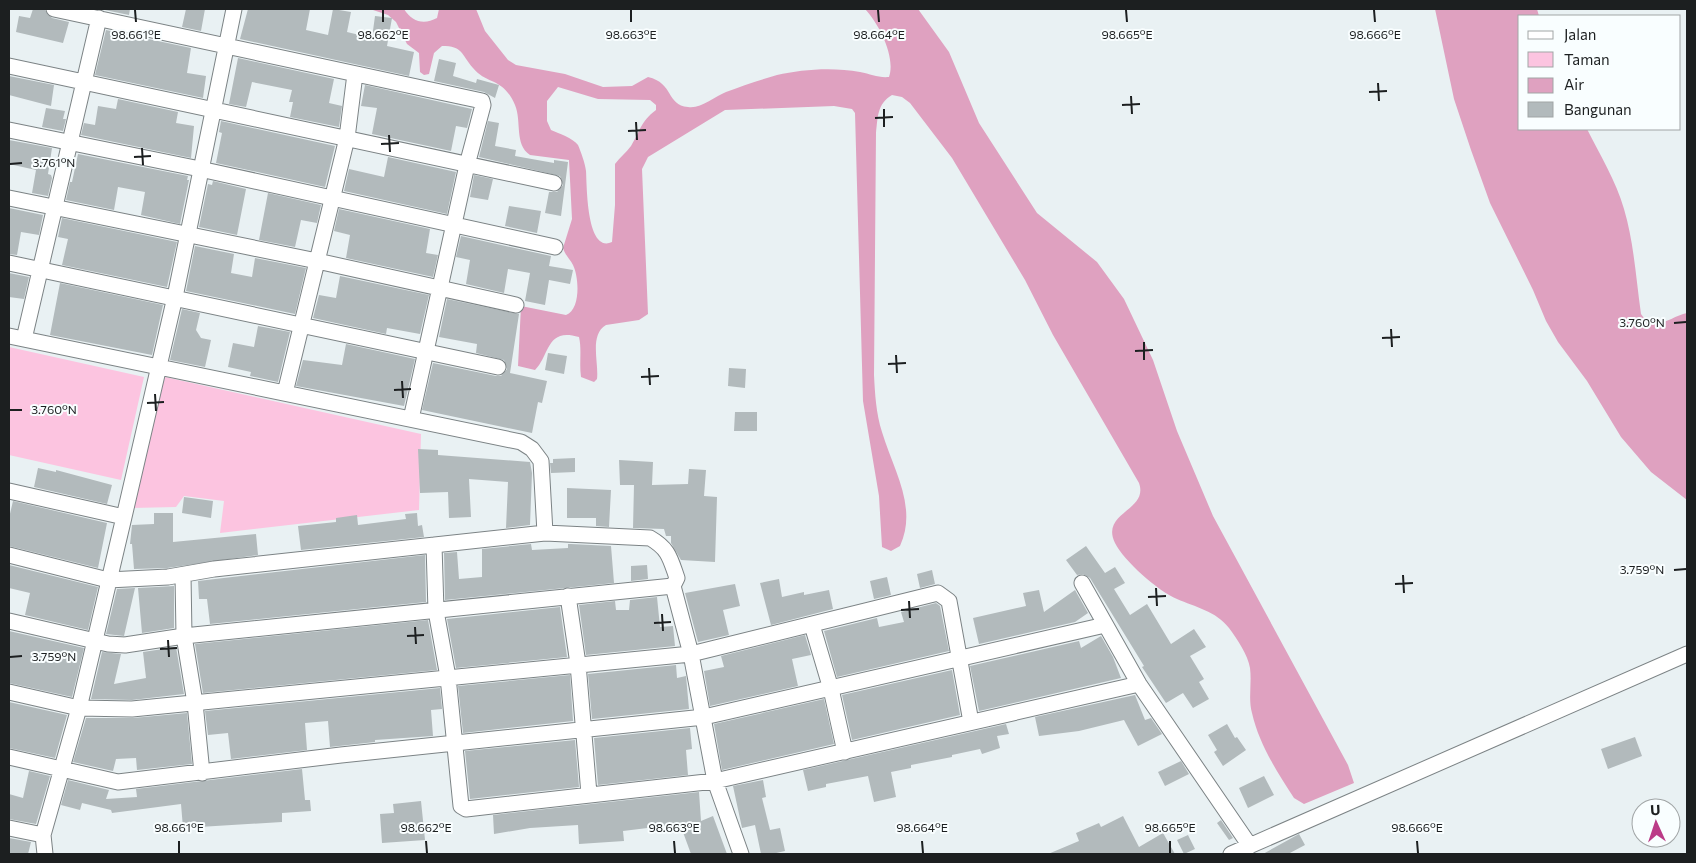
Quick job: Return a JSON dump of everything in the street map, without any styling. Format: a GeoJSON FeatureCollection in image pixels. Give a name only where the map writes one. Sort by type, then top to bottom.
{"type":"FeatureCollection","features":[{"type":"Feature","properties":{"kind":"street"},"geometry":{"type":"LineString","coordinates":[[54,9],[482,101],[483,105],[411,419]]}},
{"type":"Feature","properties":{"kind":"street"},"geometry":{"type":"LineString","coordinates":[[46,854],[43,835],[80,708],[108,580],[175,297],[234,9]]}},
{"type":"Feature","properties":{"kind":"street"},"geometry":{"type":"LineString","coordinates":[[99,18],[40,270],[16,338],[521,442],[532,449],[541,461],[545,534]]}},
{"type":"Feature","properties":{"kind":"street"},"geometry":{"type":"LineString","coordinates":[[9,66],[554,184]]}},
{"type":"Feature","properties":{"kind":"street"},"geometry":{"type":"LineString","coordinates":[[285,393],[347,138],[355,74]]}},
{"type":"Feature","properties":{"kind":"street"},"geometry":{"type":"LineString","coordinates":[[9,130],[200,169],[555,247]]}},
{"type":"Feature","properties":{"kind":"street"},"geometry":{"type":"LineString","coordinates":[[9,198],[317,261],[516,305]]}},
{"type":"Feature","properties":{"kind":"street"},"geometry":{"type":"LineString","coordinates":[[9,263],[498,367]]}},
{"type":"Feature","properties":{"kind":"street"},"geometry":{"type":"LineString","coordinates":[[9,490],[124,516]]}},
{"type":"Feature","properties":{"kind":"street"},"geometry":{"type":"LineString","coordinates":[[9,555],[108,580],[182,575],[434,545],[545,534],[650,538],[663,546],[670,556],[677,578],[673,586],[691,654],[715,781],[740,854]]}},
{"type":"Feature","properties":{"kind":"street"},"geometry":{"type":"LineString","coordinates":[[434,545],[436,611],[448,677],[454,743],[463,808],[715,781],[1139,684]]}},
{"type":"Feature","properties":{"kind":"street"},"geometry":{"type":"LineString","coordinates":[[182,575],[184,636],[195,703],[202,773]]}},
{"type":"Feature","properties":{"kind":"street"},"geometry":{"type":"LineString","coordinates":[[1082,584],[1139,684],[1250,846]]}},
{"type":"Feature","properties":{"kind":"street"},"geometry":{"type":"LineString","coordinates":[[9,622],[94,641],[125,645],[184,636],[673,586]]}},
{"type":"Feature","properties":{"kind":"street"},"geometry":{"type":"LineString","coordinates":[[9,692],[80,708],[132,709],[691,654],[938,593],[949,601],[971,722]]}},
{"type":"Feature","properties":{"kind":"street"},"geometry":{"type":"LineString","coordinates":[[568,596],[578,664],[589,794]]}},
{"type":"Feature","properties":{"kind":"street"},"geometry":{"type":"LineString","coordinates":[[812,625],[831,689],[845,752]]}},
{"type":"Feature","properties":{"kind":"street"},"geometry":{"type":"LineString","coordinates":[[9,757],[118,782],[454,743],[704,718],[961,660],[1105,625]]}},
{"type":"Feature","properties":{"kind":"street"},"geometry":{"type":"LineString","coordinates":[[1231,854],[1687,654]]}},
{"type":"Feature","properties":{"kind":"street"},"geometry":{"type":"LineString","coordinates":[[9,828],[43,835]]}},
{"type":"Feature","properties":{"kind":"green space"},"geometry":{"type":"Polygon","coordinates":[[[9,347],[144,377],[121,480],[9,455],[9,347]]]}},
{"type":"Feature","properties":{"kind":"green space"},"geometry":{"type":"Polygon","coordinates":[[[165,377],[421,434],[419,510],[220,533],[224,501],[184,496],[176,507],[132,508],[165,377]]]}},
{"type":"Feature","properties":{"kind":"water"},"geometry":{"type":"Polygon","coordinates":[[[370,9],[404,9],[411,17],[423,22],[437,18],[439,9],[476,9],[485,31],[508,60],[516,65],[565,74],[603,87],[632,86],[648,77],[662,84],[676,102],[693,107],[745,85],[797,71],[818,69],[840,70],[889,77],[891,69],[890,60],[885,41],[876,23],[865,9],[918,9],[949,52],[979,123],[1037,213],[1097,262],[1124,299],[1153,360],[1177,431],[1213,516],[1348,765],[1354,783],[1304,804],[1294,798],[1275,768],[1259,736],[1251,707],[1249,663],[1242,647],[1232,632],[1224,622],[1212,613],[1177,599],[1151,583],[1119,550],[1112,533],[1114,524],[1137,500],[1140,492],[1139,483],[1053,335],[1025,280],[952,158],[910,103],[902,97],[892,95],[883,102],[879,111],[876,133],[875,396],[882,432],[902,488],[906,517],[905,531],[900,546],[891,551],[882,547],[879,496],[863,401],[855,113],[852,109],[834,106],[725,110],[648,157],[642,169],[648,314],[639,320],[606,325],[601,330],[596,342],[597,379],[594,382],[581,377],[579,337],[568,335],[555,339],[535,370],[518,366],[521,306],[566,315],[571,312],[576,300],[577,277],[573,265],[563,248],[572,219],[569,160],[530,155],[525,150],[520,139],[517,112],[510,96],[500,85],[478,73],[458,49],[442,46],[434,53],[429,74],[424,75],[420,72],[419,53],[407,44],[396,22],[388,15],[370,9]],[[558,87],[547,101],[547,121],[551,130],[569,138],[578,145],[585,168],[588,202],[593,228],[597,238],[603,243],[612,242],[615,205],[615,164],[631,146],[644,122],[656,110],[656,105],[650,100],[598,99],[558,87]]]}},
{"type":"Feature","properties":{"kind":"water"},"geometry":{"type":"Polygon","coordinates":[[[1435,9],[1537,9],[1539,15],[1518,15],[1518,130],[1588,130],[1612,178],[1624,209],[1632,248],[1641,314],[1646,320],[1657,323],[1687,313],[1687,500],[1651,472],[1621,437],[1587,381],[1558,342],[1546,321],[1533,290],[1490,203],[1454,99],[1435,9]]]}},
{"type":"Feature","properties":{"kind":"building"},"geometry":{"type":"Polygon","coordinates":[[[33,9],[45,10],[52,18],[69,22],[63,43],[16,32],[19,16],[30,18],[33,9]]]}},
{"type":"Feature","properties":{"kind":"building"},"geometry":{"type":"Polygon","coordinates":[[[100,9],[130,9],[129,15],[100,9]]]}},
{"type":"Feature","properties":{"kind":"building"},"geometry":{"type":"Polygon","coordinates":[[[186,9],[205,9],[201,31],[182,27],[186,9]]]}},
{"type":"Feature","properties":{"kind":"building"},"geometry":{"type":"Polygon","coordinates":[[[248,9],[310,9],[306,30],[328,35],[333,9],[351,12],[347,32],[372,38],[375,16],[392,18],[387,46],[414,52],[409,76],[240,39],[248,9]]]}},
{"type":"Feature","properties":{"kind":"building"},"geometry":{"type":"Polygon","coordinates":[[[106,30],[191,48],[187,73],[206,76],[203,98],[95,75],[106,30]]]}},
{"type":"Feature","properties":{"kind":"building"},"geometry":{"type":"Polygon","coordinates":[[[238,58],[334,79],[329,103],[342,106],[339,127],[290,117],[293,102],[289,102],[292,90],[252,82],[246,107],[229,104],[238,58]]]}},
{"type":"Feature","properties":{"kind":"building"},"geometry":{"type":"Polygon","coordinates":[[[439,59],[456,63],[453,76],[476,83],[477,79],[499,85],[495,98],[484,92],[434,81],[439,59]]]}},
{"type":"Feature","properties":{"kind":"building"},"geometry":{"type":"Polygon","coordinates":[[[9,76],[54,85],[51,106],[9,95],[9,76]]]}},
{"type":"Feature","properties":{"kind":"building"},"geometry":{"type":"Polygon","coordinates":[[[365,85],[472,109],[467,128],[456,126],[451,151],[372,134],[377,108],[361,106],[365,85]]]}},
{"type":"Feature","properties":{"kind":"building"},"geometry":{"type":"Polygon","coordinates":[[[118,99],[178,112],[176,123],[194,126],[191,158],[81,135],[84,123],[95,125],[98,106],[116,109],[118,99]]]}},
{"type":"Feature","properties":{"kind":"building"},"geometry":{"type":"Polygon","coordinates":[[[46,108],[65,111],[63,119],[66,119],[63,131],[42,127],[46,108]]]}},
{"type":"Feature","properties":{"kind":"building"},"geometry":{"type":"Polygon","coordinates":[[[221,121],[335,146],[325,187],[216,163],[222,133],[219,132],[221,121]]]}},
{"type":"Feature","properties":{"kind":"building"},"geometry":{"type":"Polygon","coordinates":[[[488,121],[499,123],[495,146],[516,150],[515,156],[554,163],[554,160],[568,162],[561,216],[545,213],[549,192],[557,192],[563,185],[560,176],[479,157],[488,121]]]}},
{"type":"Feature","properties":{"kind":"building"},"geometry":{"type":"Polygon","coordinates":[[[9,140],[52,148],[48,174],[52,178],[48,196],[32,193],[36,170],[9,164],[9,140]]]}},
{"type":"Feature","properties":{"kind":"building"},"geometry":{"type":"Polygon","coordinates":[[[78,154],[188,176],[187,180],[189,180],[180,224],[141,215],[145,192],[118,187],[114,210],[66,200],[78,154]]]}},
{"type":"Feature","properties":{"kind":"building"},"geometry":{"type":"Polygon","coordinates":[[[388,157],[456,172],[447,214],[344,191],[349,169],[384,177],[388,157]]]}},
{"type":"Feature","properties":{"kind":"building"},"geometry":{"type":"Polygon","coordinates":[[[474,175],[493,179],[488,200],[470,197],[474,175]]]}},
{"type":"Feature","properties":{"kind":"building"},"geometry":{"type":"Polygon","coordinates":[[[213,181],[246,189],[237,235],[199,227],[208,184],[212,185],[213,181]]]}},
{"type":"Feature","properties":{"kind":"building"},"geometry":{"type":"Polygon","coordinates":[[[268,193],[321,205],[317,223],[301,220],[295,247],[259,240],[268,193]]]}},
{"type":"Feature","properties":{"kind":"building"},"geometry":{"type":"Polygon","coordinates":[[[509,206],[541,211],[537,233],[505,226],[509,206]]]}},
{"type":"Feature","properties":{"kind":"building"},"geometry":{"type":"Polygon","coordinates":[[[9,208],[43,215],[39,235],[21,232],[17,255],[9,254],[9,208]]]}},
{"type":"Feature","properties":{"kind":"building"},"geometry":{"type":"Polygon","coordinates":[[[339,209],[430,229],[426,253],[438,255],[433,277],[346,258],[350,235],[334,231],[339,209]]]}},
{"type":"Feature","properties":{"kind":"building"},"geometry":{"type":"Polygon","coordinates":[[[62,218],[177,242],[167,287],[62,265],[68,239],[58,237],[62,218]]]}},
{"type":"Feature","properties":{"kind":"building"},"geometry":{"type":"Polygon","coordinates":[[[461,236],[551,256],[549,266],[573,270],[570,284],[549,280],[545,305],[525,301],[530,273],[508,269],[504,293],[466,284],[470,260],[456,257],[461,236]]]}},
{"type":"Feature","properties":{"kind":"building"},"geometry":{"type":"Polygon","coordinates":[[[195,246],[234,254],[231,273],[252,277],[255,258],[306,268],[295,314],[186,291],[195,246]]]}},
{"type":"Feature","properties":{"kind":"building"},"geometry":{"type":"Polygon","coordinates":[[[9,273],[29,277],[24,299],[9,297],[9,273]]]}},
{"type":"Feature","properties":{"kind":"building"},"geometry":{"type":"Polygon","coordinates":[[[340,276],[429,295],[420,334],[387,328],[386,334],[313,318],[319,295],[336,298],[340,276]]]}},
{"type":"Feature","properties":{"kind":"building"},"geometry":{"type":"Polygon","coordinates":[[[60,283],[163,305],[152,355],[50,335],[60,283]]]}},
{"type":"Feature","properties":{"kind":"building"},"geometry":{"type":"Polygon","coordinates":[[[447,299],[519,314],[510,373],[547,381],[542,403],[538,402],[532,433],[422,410],[433,363],[496,376],[501,376],[507,369],[504,360],[476,353],[477,344],[439,337],[447,299]]]}},
{"type":"Feature","properties":{"kind":"building"},"geometry":{"type":"Polygon","coordinates":[[[182,309],[200,313],[196,330],[201,338],[211,340],[205,367],[170,360],[182,309]]]}},
{"type":"Feature","properties":{"kind":"building"},"geometry":{"type":"Polygon","coordinates":[[[258,326],[290,332],[278,382],[250,376],[251,372],[228,367],[233,343],[254,347],[258,326]]]}},
{"type":"Feature","properties":{"kind":"building"},"geometry":{"type":"Polygon","coordinates":[[[346,344],[415,359],[404,406],[296,386],[303,360],[342,365],[346,344]]]}},
{"type":"Feature","properties":{"kind":"building"},"geometry":{"type":"Polygon","coordinates":[[[548,353],[567,356],[564,374],[545,370],[548,353]]]}},
{"type":"Feature","properties":{"kind":"building"},"geometry":{"type":"Polygon","coordinates":[[[729,368],[746,369],[745,388],[728,386],[729,368]]]}},
{"type":"Feature","properties":{"kind":"building"},"geometry":{"type":"Polygon","coordinates":[[[735,412],[757,412],[757,431],[734,431],[735,412]]]}},
{"type":"Feature","properties":{"kind":"building"},"geometry":{"type":"Polygon","coordinates":[[[418,449],[438,450],[438,455],[530,462],[532,473],[530,525],[506,528],[508,482],[469,479],[471,517],[449,518],[448,492],[420,493],[418,449]]]}},
{"type":"Feature","properties":{"kind":"building"},"geometry":{"type":"Polygon","coordinates":[[[575,458],[575,472],[551,473],[550,463],[553,463],[553,459],[575,458]]]}},
{"type":"Feature","properties":{"kind":"building"},"geometry":{"type":"Polygon","coordinates":[[[619,460],[653,462],[652,485],[688,484],[689,469],[706,470],[704,496],[717,497],[715,562],[681,560],[671,543],[671,536],[666,536],[664,529],[633,528],[634,485],[620,485],[619,460]]]}},
{"type":"Feature","properties":{"kind":"building"},"geometry":{"type":"Polygon","coordinates":[[[38,468],[56,472],[56,470],[112,485],[107,504],[34,487],[38,468]]]}},
{"type":"Feature","properties":{"kind":"building"},"geometry":{"type":"Polygon","coordinates":[[[567,488],[611,490],[609,527],[596,526],[596,518],[567,518],[567,488]]]}},
{"type":"Feature","properties":{"kind":"building"},"geometry":{"type":"Polygon","coordinates":[[[184,497],[213,501],[211,518],[182,513],[184,497]]]}},
{"type":"Feature","properties":{"kind":"building"},"geometry":{"type":"Polygon","coordinates":[[[13,501],[107,523],[98,568],[9,546],[9,518],[13,501]]]}},
{"type":"Feature","properties":{"kind":"building"},"geometry":{"type":"Polygon","coordinates":[[[154,513],[173,513],[173,542],[256,534],[258,555],[167,568],[134,569],[132,544],[130,544],[132,525],[154,524],[154,513]]]}},
{"type":"Feature","properties":{"kind":"building"},"geometry":{"type":"Polygon","coordinates":[[[417,513],[418,526],[422,525],[424,537],[301,550],[298,526],[336,522],[336,518],[357,515],[358,525],[406,519],[405,514],[417,513]]]}},
{"type":"Feature","properties":{"kind":"building"},"geometry":{"type":"Polygon","coordinates":[[[531,544],[532,550],[568,548],[568,544],[611,546],[614,583],[445,600],[444,553],[457,552],[459,579],[482,577],[482,549],[531,544]]]}},
{"type":"Feature","properties":{"kind":"building"},"geometry":{"type":"Polygon","coordinates":[[[1086,546],[1105,573],[1115,567],[1125,583],[1114,589],[1130,615],[1147,604],[1171,644],[1194,629],[1206,647],[1190,656],[1204,679],[1199,682],[1209,699],[1193,708],[1183,693],[1166,703],[1142,667],[1144,666],[1090,578],[1083,574],[1077,575],[1066,560],[1086,546]]]}},
{"type":"Feature","properties":{"kind":"building"},"geometry":{"type":"Polygon","coordinates":[[[425,555],[426,602],[210,624],[207,599],[199,599],[198,581],[425,555]]]}},
{"type":"Feature","properties":{"kind":"building"},"geometry":{"type":"Polygon","coordinates":[[[9,565],[98,587],[88,630],[25,615],[30,593],[9,588],[9,565]]]}},
{"type":"Feature","properties":{"kind":"building"},"geometry":{"type":"Polygon","coordinates":[[[647,565],[648,579],[631,581],[631,566],[647,565]]]}},
{"type":"Feature","properties":{"kind":"building"},"geometry":{"type":"Polygon","coordinates":[[[932,570],[935,584],[920,588],[917,574],[932,570]]]}},
{"type":"Feature","properties":{"kind":"building"},"geometry":{"type":"Polygon","coordinates":[[[887,577],[891,595],[874,599],[870,581],[887,577]]]}},
{"type":"Feature","properties":{"kind":"building"},"geometry":{"type":"Polygon","coordinates":[[[779,579],[782,597],[804,592],[804,595],[829,590],[833,609],[771,625],[760,583],[779,579]]]}},
{"type":"Feature","properties":{"kind":"building"},"geometry":{"type":"Polygon","coordinates":[[[735,584],[740,606],[723,610],[729,635],[698,642],[685,593],[735,584]]]}},
{"type":"Feature","properties":{"kind":"building"},"geometry":{"type":"Polygon","coordinates":[[[174,586],[174,628],[142,633],[138,588],[174,586]]]}},
{"type":"Feature","properties":{"kind":"building"},"geometry":{"type":"Polygon","coordinates":[[[135,588],[124,636],[106,634],[117,589],[135,588]]]}},
{"type":"Feature","properties":{"kind":"building"},"geometry":{"type":"Polygon","coordinates":[[[1039,590],[1044,612],[1075,590],[1088,613],[1075,622],[979,644],[973,618],[1026,606],[1023,593],[1039,590]]]}},
{"type":"Feature","properties":{"kind":"building"},"geometry":{"type":"Polygon","coordinates":[[[657,597],[660,627],[673,626],[675,646],[586,655],[579,605],[615,601],[616,610],[629,610],[630,600],[657,597]]]}},
{"type":"Feature","properties":{"kind":"building"},"geometry":{"type":"Polygon","coordinates":[[[936,603],[940,606],[949,651],[837,677],[824,631],[877,618],[879,627],[904,622],[901,612],[936,603]]]}},
{"type":"Feature","properties":{"kind":"building"},"geometry":{"type":"Polygon","coordinates":[[[560,607],[567,657],[456,668],[447,619],[560,607]]]}},
{"type":"Feature","properties":{"kind":"building"},"geometry":{"type":"Polygon","coordinates":[[[428,620],[437,670],[203,693],[195,644],[428,620]]]}},
{"type":"Feature","properties":{"kind":"building"},"geometry":{"type":"Polygon","coordinates":[[[9,631],[84,648],[72,697],[9,683],[9,631]]]}},
{"type":"Feature","properties":{"kind":"building"},"geometry":{"type":"Polygon","coordinates":[[[805,635],[811,655],[792,659],[798,686],[710,706],[704,671],[724,667],[721,656],[805,635]]]}},
{"type":"Feature","properties":{"kind":"building"},"geometry":{"type":"Polygon","coordinates":[[[1101,636],[1113,657],[1121,678],[979,711],[970,666],[1079,641],[1081,648],[1101,636]]]}},
{"type":"Feature","properties":{"kind":"building"},"geometry":{"type":"Polygon","coordinates":[[[176,647],[184,694],[132,700],[91,699],[102,652],[121,654],[114,684],[146,678],[143,652],[176,647]]]}},
{"type":"Feature","properties":{"kind":"building"},"geometry":{"type":"Polygon","coordinates":[[[676,665],[677,678],[686,676],[689,709],[592,719],[588,674],[676,665]]]}},
{"type":"Feature","properties":{"kind":"building"},"geometry":{"type":"Polygon","coordinates":[[[952,670],[960,715],[852,740],[842,695],[952,670]]]}},
{"type":"Feature","properties":{"kind":"building"},"geometry":{"type":"Polygon","coordinates":[[[570,675],[573,721],[463,733],[458,686],[570,675]]]}},
{"type":"Feature","properties":{"kind":"building"},"geometry":{"type":"Polygon","coordinates":[[[440,688],[442,709],[431,710],[433,736],[375,740],[375,742],[330,747],[328,721],[305,723],[307,750],[231,759],[228,733],[208,735],[205,711],[440,688]]]}},
{"type":"Feature","properties":{"kind":"building"},"geometry":{"type":"Polygon","coordinates":[[[1135,695],[1145,720],[1151,718],[1162,734],[1138,746],[1124,720],[1079,731],[1039,736],[1035,717],[1135,695]]]}},
{"type":"Feature","properties":{"kind":"building"},"geometry":{"type":"Polygon","coordinates":[[[824,699],[834,744],[722,770],[714,724],[824,699]]]}},
{"type":"Feature","properties":{"kind":"building"},"geometry":{"type":"Polygon","coordinates":[[[9,702],[67,715],[55,758],[9,748],[9,702]]]}},
{"type":"Feature","properties":{"kind":"building"},"geometry":{"type":"Polygon","coordinates":[[[187,713],[192,764],[137,770],[136,758],[116,759],[113,771],[73,762],[86,718],[133,718],[187,713]]]}},
{"type":"Feature","properties":{"kind":"building"},"geometry":{"type":"Polygon","coordinates":[[[1006,724],[1009,734],[997,736],[1000,748],[982,754],[980,749],[952,755],[952,757],[911,765],[911,768],[891,772],[896,797],[874,802],[868,776],[826,784],[826,787],[808,791],[803,770],[1006,724]]]}},
{"type":"Feature","properties":{"kind":"building"},"geometry":{"type":"Polygon","coordinates":[[[1227,724],[1235,738],[1237,737],[1246,750],[1223,766],[1214,752],[1217,750],[1208,735],[1227,724]]]}},
{"type":"Feature","properties":{"kind":"building"},"geometry":{"type":"Polygon","coordinates":[[[690,728],[692,749],[686,750],[688,775],[598,785],[594,738],[690,728]]]}},
{"type":"Feature","properties":{"kind":"building"},"geometry":{"type":"Polygon","coordinates":[[[1635,737],[1642,756],[1608,769],[1601,749],[1635,737]]]}},
{"type":"Feature","properties":{"kind":"building"},"geometry":{"type":"Polygon","coordinates":[[[575,740],[579,787],[470,799],[465,751],[575,740]]]}},
{"type":"Feature","properties":{"kind":"building"},"geometry":{"type":"Polygon","coordinates":[[[1181,761],[1189,774],[1165,786],[1158,772],[1181,761]]]}},
{"type":"Feature","properties":{"kind":"building"},"geometry":{"type":"Polygon","coordinates":[[[302,769],[305,800],[310,800],[311,811],[282,813],[282,822],[183,828],[181,804],[112,813],[111,810],[82,803],[80,810],[61,805],[68,780],[109,790],[106,799],[137,797],[136,789],[302,769]]]}},
{"type":"Feature","properties":{"kind":"building"},"geometry":{"type":"Polygon","coordinates":[[[29,771],[50,776],[36,824],[9,819],[9,794],[23,798],[29,771]]]}},
{"type":"Feature","properties":{"kind":"building"},"geometry":{"type":"Polygon","coordinates":[[[1264,776],[1274,795],[1248,808],[1239,788],[1264,776]]]}},
{"type":"Feature","properties":{"kind":"building"},"geometry":{"type":"Polygon","coordinates":[[[763,780],[766,797],[762,798],[770,830],[780,828],[785,851],[772,854],[761,854],[755,825],[742,828],[733,786],[763,780]]]}},
{"type":"Feature","properties":{"kind":"building"},"geometry":{"type":"Polygon","coordinates":[[[699,792],[701,821],[713,816],[727,854],[691,854],[680,824],[623,831],[624,841],[579,844],[578,825],[530,828],[494,834],[493,815],[699,792]]]}},
{"type":"Feature","properties":{"kind":"building"},"geometry":{"type":"Polygon","coordinates":[[[421,801],[425,840],[382,843],[380,814],[394,813],[393,804],[421,801]]]}},
{"type":"Feature","properties":{"kind":"building"},"geometry":{"type":"Polygon","coordinates":[[[1123,816],[1139,847],[1163,833],[1175,854],[1048,854],[1079,841],[1076,833],[1099,823],[1101,827],[1123,816]]]}},
{"type":"Feature","properties":{"kind":"building"},"geometry":{"type":"Polygon","coordinates":[[[1221,820],[1233,838],[1229,840],[1217,823],[1221,820]]]}},
{"type":"Feature","properties":{"kind":"building"},"geometry":{"type":"Polygon","coordinates":[[[1299,834],[1305,845],[1288,854],[1263,854],[1299,834]]]}},
{"type":"Feature","properties":{"kind":"building"},"geometry":{"type":"Polygon","coordinates":[[[1188,835],[1195,849],[1184,854],[1177,840],[1188,835]]]}},
{"type":"Feature","properties":{"kind":"building"},"geometry":{"type":"Polygon","coordinates":[[[9,838],[31,842],[28,854],[9,854],[9,838]]]}}]}
